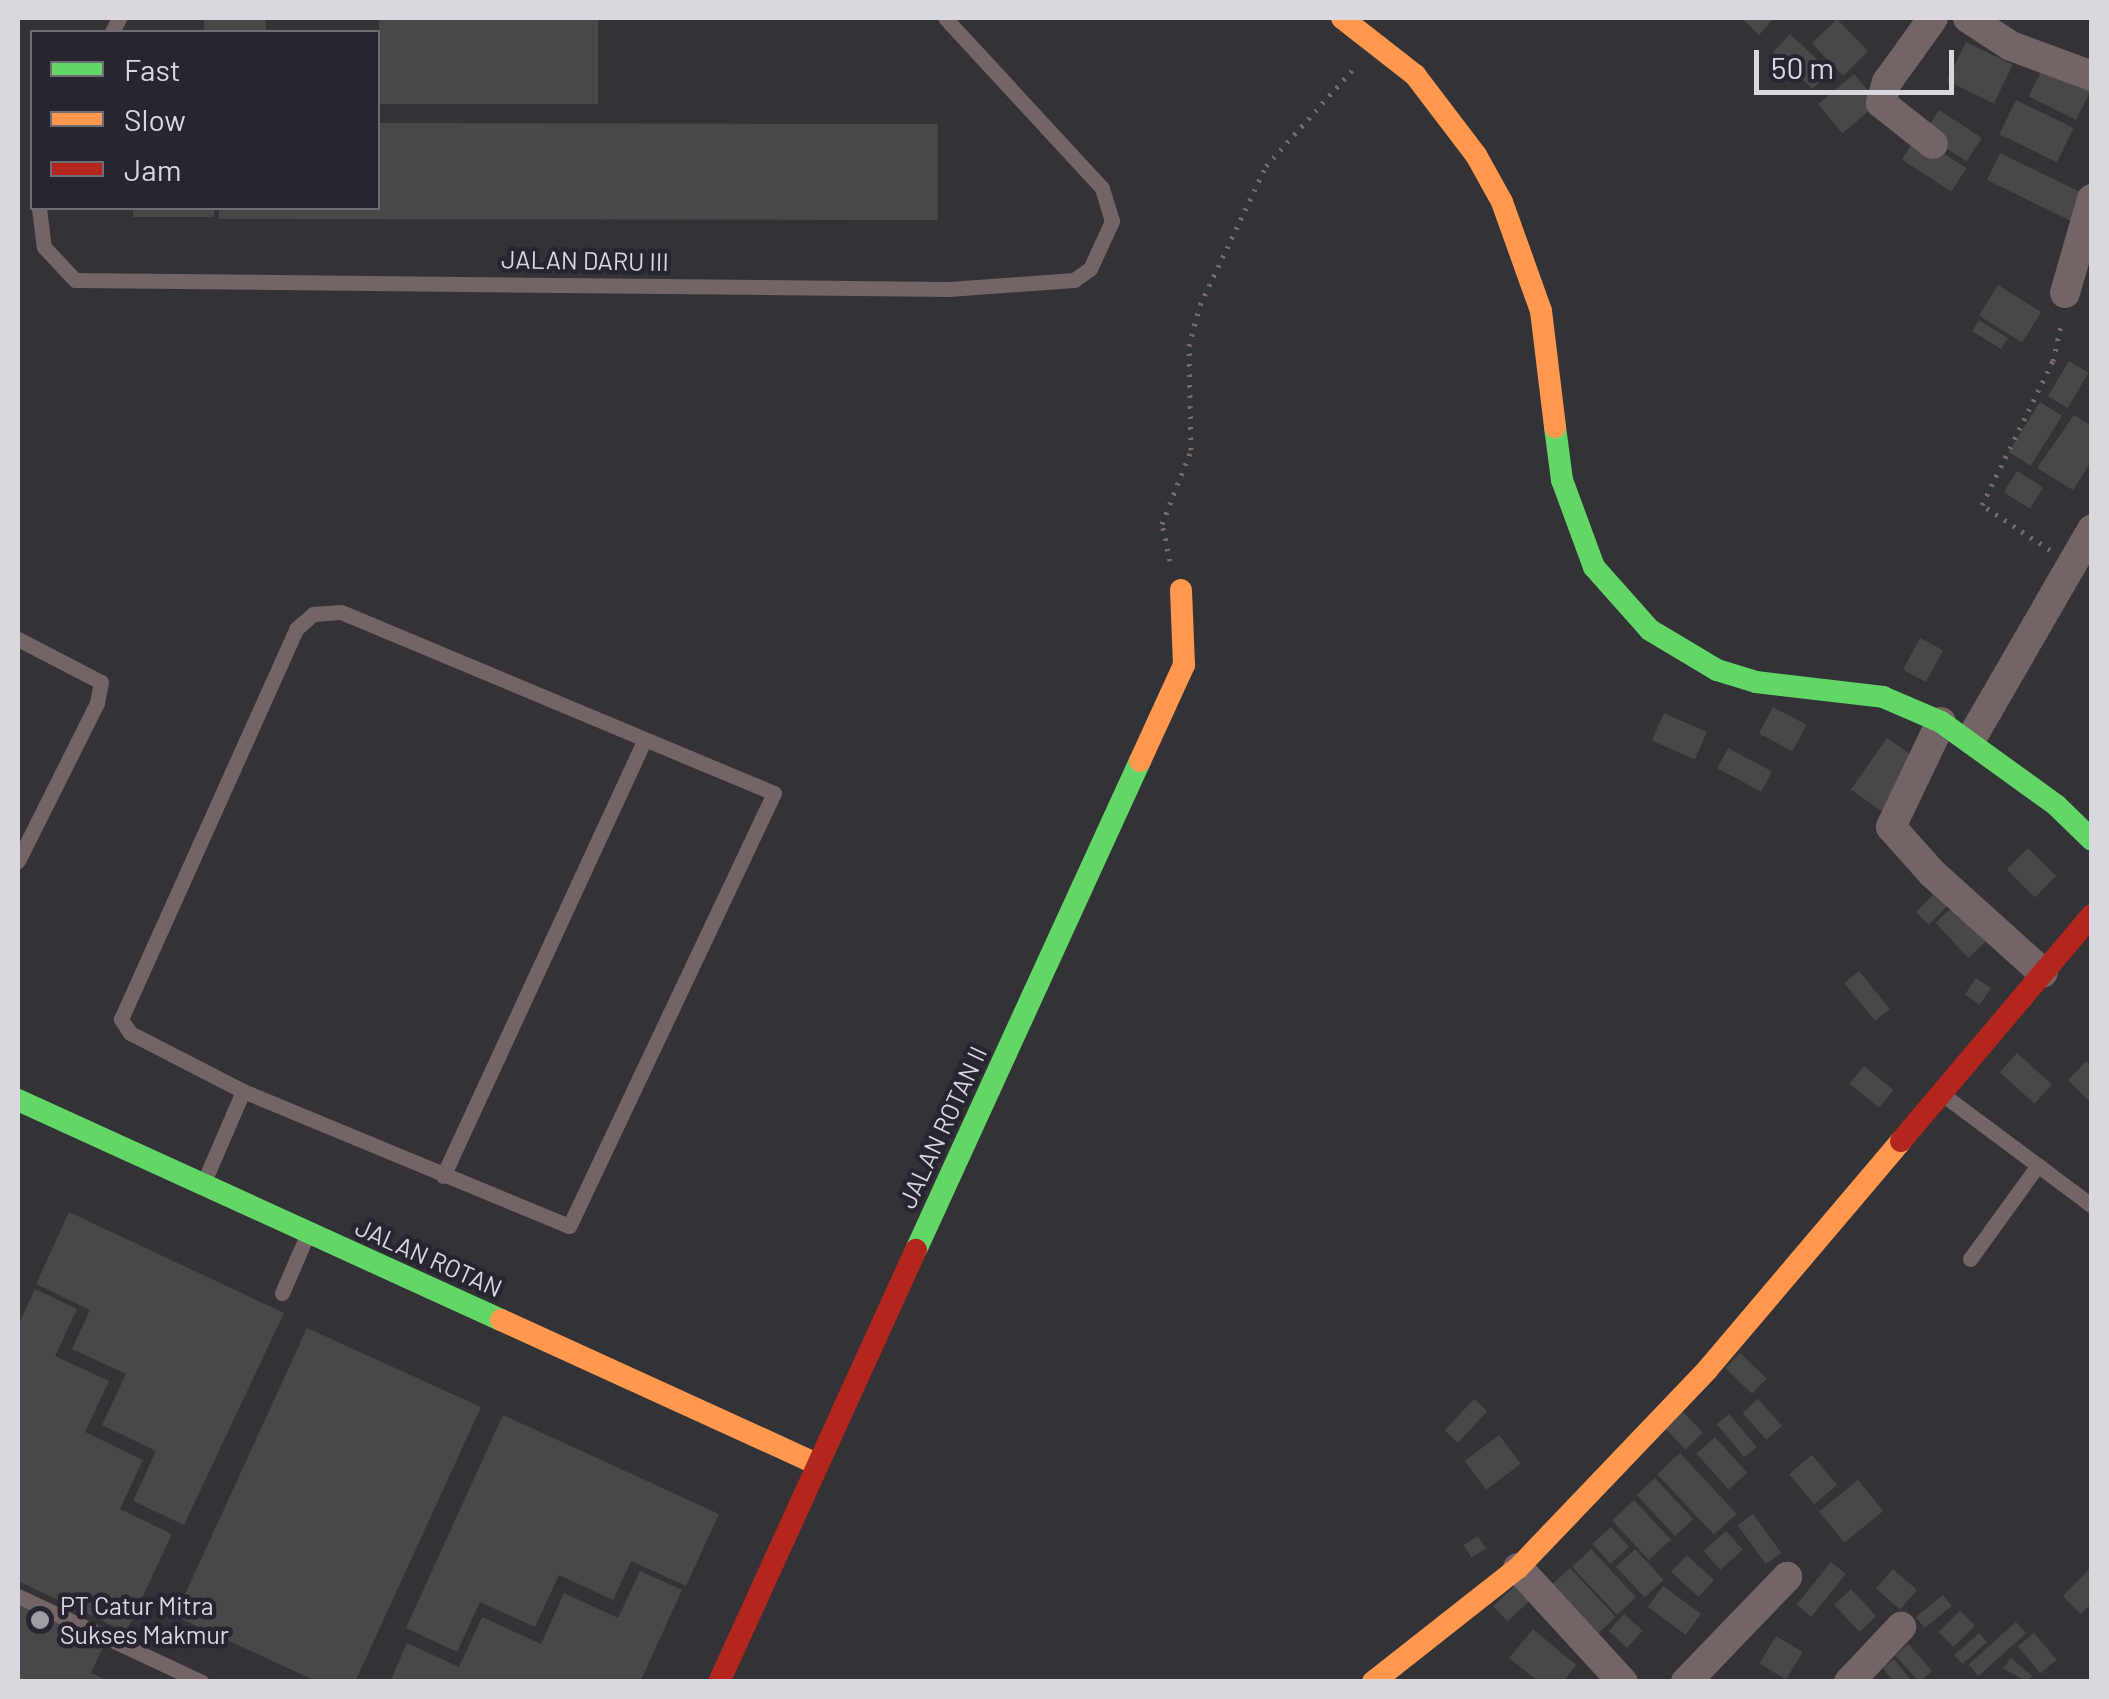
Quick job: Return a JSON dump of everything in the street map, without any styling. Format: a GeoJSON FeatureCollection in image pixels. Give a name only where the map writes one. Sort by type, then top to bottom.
{"type":"FeatureCollection","features":[{"type":"Feature","properties":{"kind":"street"},"geometry":{"type":"LineString","coordinates":[[1342,18],[1390,52],[1476,154],[1521,243],[1541,311],[1562,480],[1594,567],[1618,599],[1650,630],[1717,670],[1756,682],[1883,696],[1941,722],[1971,739],[2092,840]]}},
{"type":"Feature","properties":{"kind":"street"},"geometry":{"type":"LineString","coordinates":[[1933,18],[1886,82],[1880,103],[1934,144]]}},
{"type":"Feature","properties":{"kind":"street"},"geometry":{"type":"LineString","coordinates":[[1968,18],[2010,46],[2092,76]]}},
{"type":"Feature","properties":{"kind":"street"},"geometry":{"type":"LineString","coordinates":[[2065,293],[2092,200]]}},
{"type":"Feature","properties":{"kind":"street"},"geometry":{"type":"LineString","coordinates":[[1971,739],[2092,529]]}},
{"type":"Feature","properties":{"kind":"street","name":"JALAN ROTAN II"},"geometry":{"type":"LineString","coordinates":[[719,1682],[1184,665],[1181,590]]}},
{"type":"Feature","properties":{"kind":"street"},"geometry":{"type":"LineString","coordinates":[[1941,722],[1891,827],[1932,874],[2043,973]]}},
{"type":"Feature","properties":{"kind":"street"},"geometry":{"type":"LineString","coordinates":[[1373,1682],[1518,1568],[1760,1312],[2091,917]]}},
{"type":"Feature","properties":{"kind":"street","name":"JALAN ROTAN"},"geometry":{"type":"LineString","coordinates":[[20,1109],[202,1184],[817,1464]]}},
{"type":"Feature","properties":{"kind":"street"},"geometry":{"type":"LineString","coordinates":[[1518,1568],[1623,1682]]}},
{"type":"Feature","properties":{"kind":"street"},"geometry":{"type":"LineString","coordinates":[[1686,1682],[1787,1577]]}},
{"type":"Feature","properties":{"kind":"street"},"geometry":{"type":"LineString","coordinates":[[1848,1682],[1901,1628]]}},
{"type":"Feature","properties":{"kind":"lane","name":"JALAN DARU III"},"geometry":{"type":"LineString","coordinates":[[39,210],[44,247],[76,280],[949,289],[1059,284],[1090,269],[1112,221],[1102,188],[944,18]]}},
{"type":"Feature","properties":{"kind":"lane"},"geometry":{"type":"LineString","coordinates":[[340,612],[774,793],[568,1226],[243,1091],[130,1032],[121,1019],[296,629],[313,614],[340,612]]}},
{"type":"Feature","properties":{"kind":"lane"},"geometry":{"type":"LineString","coordinates":[[18,639],[101,682],[98,703],[18,861]]}},
{"type":"Feature","properties":{"kind":"lane"},"geometry":{"type":"LineString","coordinates":[[443,1176],[644,741]]}},
{"type":"Feature","properties":{"kind":"lane"},"geometry":{"type":"LineString","coordinates":[[202,1184],[243,1091]]}},
{"type":"Feature","properties":{"kind":"lane"},"geometry":{"type":"LineString","coordinates":[[1941,1094],[2092,1206]]}},
{"type":"Feature","properties":{"kind":"lane"},"geometry":{"type":"LineString","coordinates":[[1970,1259],[2038,1165]]}},
{"type":"Feature","properties":{"kind":"lane"},"geometry":{"type":"LineString","coordinates":[[282,1293],[308,1232]]}},
{"type":"Feature","properties":{"kind":"lane"},"geometry":{"type":"LineString","coordinates":[[18,1596],[202,1682]]}},
{"type":"Feature","properties":{"kind":"path"},"geometry":{"type":"LineString","coordinates":[[1181,590],[1162,524],[1191,450],[1189,346],[1200,304],[1266,166],[1344,76],[1366,58],[1390,52]]}},
{"type":"Feature","properties":{"kind":"path"},"geometry":{"type":"LineString","coordinates":[[2065,293],[2052,361],[1982,505],[2072,563]]}},
{"type":"Feature","properties":{"kind":"building"},"geometry":{"type":"Polygon","coordinates":[[[204,18],[266,18],[266,30],[204,30],[204,18]]]}},
{"type":"Feature","properties":{"kind":"building"},"geometry":{"type":"Polygon","coordinates":[[[379,18],[598,18],[598,104],[380,104],[379,18]]]}},
{"type":"Feature","properties":{"kind":"building"},"geometry":{"type":"Polygon","coordinates":[[[1741,18],[1774,18],[1759,35],[1741,18]]]}},
{"type":"Feature","properties":{"kind":"building"},"geometry":{"type":"Polygon","coordinates":[[[1837,19],[1868,51],[1843,76],[1812,43],[1837,19]]]}},
{"type":"Feature","properties":{"kind":"building"},"geometry":{"type":"Polygon","coordinates":[[[1790,34],[1829,71],[1812,89],[1773,52],[1790,34]]]}},
{"type":"Feature","properties":{"kind":"building"},"geometry":{"type":"Polygon","coordinates":[[[1966,42],[2013,65],[1994,103],[1947,81],[1966,42]]]}},
{"type":"Feature","properties":{"kind":"building"},"geometry":{"type":"Polygon","coordinates":[[[2044,65],[2092,88],[2076,120],[2029,96],[2044,65]]]}},
{"type":"Feature","properties":{"kind":"building"},"geometry":{"type":"Polygon","coordinates":[[[1854,74],[1878,103],[1842,133],[1818,104],[1854,74]]]}},
{"type":"Feature","properties":{"kind":"building"},"geometry":{"type":"Polygon","coordinates":[[[2016,100],[2074,128],[2057,162],[1999,134],[2016,100]]]}},
{"type":"Feature","properties":{"kind":"building"},"geometry":{"type":"Polygon","coordinates":[[[1939,110],[1982,138],[1967,161],[1924,133],[1939,110]]]}},
{"type":"Feature","properties":{"kind":"building"},"geometry":{"type":"Polygon","coordinates":[[[380,123],[938,124],[938,220],[219,219],[219,210],[380,210],[380,123]]]}},
{"type":"Feature","properties":{"kind":"building"},"geometry":{"type":"Polygon","coordinates":[[[1917,136],[1966,168],[1951,192],[1902,159],[1917,136]]]}},
{"type":"Feature","properties":{"kind":"building"},"geometry":{"type":"Polygon","coordinates":[[[2000,153],[2086,195],[2073,222],[1987,180],[2000,153]]]}},
{"type":"Feature","properties":{"kind":"building"},"geometry":{"type":"Polygon","coordinates":[[[133,210],[214,210],[214,217],[133,217],[133,210]]]}},
{"type":"Feature","properties":{"kind":"building"},"geometry":{"type":"Polygon","coordinates":[[[1998,285],[2041,312],[2022,343],[1979,316],[1998,285]]]}},
{"type":"Feature","properties":{"kind":"building"},"geometry":{"type":"Polygon","coordinates":[[[1979,320],[2008,338],[2001,349],[1972,331],[1979,320]]]}},
{"type":"Feature","properties":{"kind":"building"},"geometry":{"type":"Polygon","coordinates":[[[2069,361],[2089,373],[2068,408],[2048,396],[2069,361]]]}},
{"type":"Feature","properties":{"kind":"building"},"geometry":{"type":"Polygon","coordinates":[[[2040,402],[2062,416],[2031,466],[2009,452],[2040,402]]]}},
{"type":"Feature","properties":{"kind":"building"},"geometry":{"type":"Polygon","coordinates":[[[2074,415],[2092,426],[2092,460],[2073,490],[2037,468],[2074,415]]]}},
{"type":"Feature","properties":{"kind":"building"},"geometry":{"type":"Polygon","coordinates":[[[2017,471],[2043,487],[2030,509],[2004,492],[2017,471]]]}},
{"type":"Feature","properties":{"kind":"building"},"geometry":{"type":"Polygon","coordinates":[[[1920,638],[1943,650],[1926,682],[1903,670],[1920,638]]]}},
{"type":"Feature","properties":{"kind":"building"},"geometry":{"type":"Polygon","coordinates":[[[1773,707],[1807,725],[1792,751],[1759,733],[1773,707]]]}},
{"type":"Feature","properties":{"kind":"building"},"geometry":{"type":"Polygon","coordinates":[[[1664,713],[1707,732],[1695,760],[1652,740],[1664,713]]]}},
{"type":"Feature","properties":{"kind":"building"},"geometry":{"type":"Polygon","coordinates":[[[1887,738],[1920,761],[1884,813],[1851,790],[1887,738]]]}},
{"type":"Feature","properties":{"kind":"building"},"geometry":{"type":"Polygon","coordinates":[[[1728,748],[1772,771],[1761,792],[1717,768],[1728,748]]]}},
{"type":"Feature","properties":{"kind":"building"},"geometry":{"type":"Polygon","coordinates":[[[2028,848],[2056,876],[2035,897],[2007,869],[2028,848]]]}},
{"type":"Feature","properties":{"kind":"building"},"geometry":{"type":"Polygon","coordinates":[[[1937,891],[1950,904],[1929,925],[1916,912],[1937,891]]]}},
{"type":"Feature","properties":{"kind":"building"},"geometry":{"type":"Polygon","coordinates":[[[1959,901],[1992,936],[1968,958],[1936,923],[1959,901]]]}},
{"type":"Feature","properties":{"kind":"building"},"geometry":{"type":"Polygon","coordinates":[[[1859,971],[1890,1009],[1875,1021],[1844,983],[1859,971]]]}},
{"type":"Feature","properties":{"kind":"building"},"geometry":{"type":"Polygon","coordinates":[[[1976,978],[1991,988],[1980,1005],[1965,995],[1976,978]]]}},
{"type":"Feature","properties":{"kind":"building"},"geometry":{"type":"Polygon","coordinates":[[[2017,1053],[2052,1084],[2035,1104],[2000,1072],[2017,1053]]]}},
{"type":"Feature","properties":{"kind":"building"},"geometry":{"type":"Polygon","coordinates":[[[2086,1061],[2092,1067],[2092,1104],[2068,1080],[2086,1061]]]}},
{"type":"Feature","properties":{"kind":"building"},"geometry":{"type":"Polygon","coordinates":[[[1864,1066],[1894,1090],[1879,1108],[1850,1084],[1864,1066]]]}},
{"type":"Feature","properties":{"kind":"building"},"geometry":{"type":"Polygon","coordinates":[[[69,1212],[284,1313],[184,1525],[133,1501],[156,1451],[102,1425],[126,1374],[72,1349],[90,1310],[36,1284],[69,1212]]]}},
{"type":"Feature","properties":{"kind":"building"},"geometry":{"type":"Polygon","coordinates":[[[35,1289],[77,1309],[55,1356],[109,1381],[85,1432],[143,1460],[120,1509],[172,1534],[126,1632],[18,1581],[18,1326],[35,1289]]]}},
{"type":"Feature","properties":{"kind":"building"},"geometry":{"type":"Polygon","coordinates":[[[307,1328],[481,1407],[355,1682],[318,1682],[175,1616],[307,1328]]]}},
{"type":"Feature","properties":{"kind":"building"},"geometry":{"type":"Polygon","coordinates":[[[1740,1353],[1767,1379],[1752,1394],[1725,1368],[1740,1353]]]}},
{"type":"Feature","properties":{"kind":"building"},"geometry":{"type":"Polygon","coordinates":[[[1474,1399],[1487,1411],[1458,1443],[1445,1430],[1474,1399]]]}},
{"type":"Feature","properties":{"kind":"building"},"geometry":{"type":"Polygon","coordinates":[[[1758,1399],[1782,1426],[1766,1440],[1742,1413],[1758,1399]]]}},
{"type":"Feature","properties":{"kind":"building"},"geometry":{"type":"Polygon","coordinates":[[[1680,1409],[1703,1433],[1686,1449],[1663,1426],[1680,1409]]]}},
{"type":"Feature","properties":{"kind":"building"},"geometry":{"type":"Polygon","coordinates":[[[1729,1414],[1757,1447],[1744,1457],[1717,1424],[1729,1414]]]}},
{"type":"Feature","properties":{"kind":"building"},"geometry":{"type":"Polygon","coordinates":[[[503,1415],[719,1514],[686,1586],[631,1561],[613,1600],[559,1575],[535,1627],[480,1602],[457,1652],[406,1628],[503,1415]]]}},
{"type":"Feature","properties":{"kind":"building"},"geometry":{"type":"Polygon","coordinates":[[[1499,1435],[1521,1464],[1486,1490],[1465,1461],[1499,1435]]]}},
{"type":"Feature","properties":{"kind":"building"},"geometry":{"type":"Polygon","coordinates":[[[1715,1437],[1747,1473],[1729,1489],[1696,1454],[1715,1437]]]}},
{"type":"Feature","properties":{"kind":"building"},"geometry":{"type":"Polygon","coordinates":[[[1680,1453],[1737,1514],[1714,1535],[1657,1474],[1680,1453]]]}},
{"type":"Feature","properties":{"kind":"building"},"geometry":{"type":"Polygon","coordinates":[[[1812,1455],[1837,1485],[1814,1504],[1789,1474],[1812,1455]]]}},
{"type":"Feature","properties":{"kind":"building"},"geometry":{"type":"Polygon","coordinates":[[[1655,1478],[1693,1519],[1675,1536],[1637,1495],[1655,1478]]]}},
{"type":"Feature","properties":{"kind":"building"},"geometry":{"type":"Polygon","coordinates":[[[1858,1480],[1883,1511],[1844,1543],[1819,1511],[1858,1480]]]}},
{"type":"Feature","properties":{"kind":"building"},"geometry":{"type":"Polygon","coordinates":[[[1634,1500],[1671,1539],[1649,1560],[1612,1520],[1634,1500]]]}},
{"type":"Feature","properties":{"kind":"building"},"geometry":{"type":"Polygon","coordinates":[[[1753,1514],[1781,1553],[1766,1564],[1738,1525],[1753,1514]]]}},
{"type":"Feature","properties":{"kind":"building"},"geometry":{"type":"Polygon","coordinates":[[[1611,1527],[1629,1547],[1610,1564],[1592,1544],[1611,1527]]]}},
{"type":"Feature","properties":{"kind":"building"},"geometry":{"type":"Polygon","coordinates":[[[1726,1531],[1743,1550],[1720,1570],[1704,1551],[1726,1531]]]}},
{"type":"Feature","properties":{"kind":"building"},"geometry":{"type":"Polygon","coordinates":[[[1478,1536],[1486,1549],[1472,1558],[1464,1545],[1478,1536]]]}},
{"type":"Feature","properties":{"kind":"building"},"geometry":{"type":"Polygon","coordinates":[[[1591,1549],[1636,1597],[1617,1615],[1572,1567],[1591,1549]]]}},
{"type":"Feature","properties":{"kind":"building"},"geometry":{"type":"Polygon","coordinates":[[[1635,1549],[1664,1580],[1645,1597],[1616,1567],[1635,1549]]]}},
{"type":"Feature","properties":{"kind":"building"},"geometry":{"type":"Polygon","coordinates":[[[1687,1555],[1714,1580],[1698,1597],[1671,1572],[1687,1555]]]}},
{"type":"Feature","properties":{"kind":"building"},"geometry":{"type":"Polygon","coordinates":[[[1831,1562],[1846,1574],[1811,1617],[1796,1605],[1831,1562]]]}},
{"type":"Feature","properties":{"kind":"building"},"geometry":{"type":"Polygon","coordinates":[[[2092,1566],[2092,1603],[2081,1614],[2063,1596],[2092,1566]]]}},
{"type":"Feature","properties":{"kind":"building"},"geometry":{"type":"Polygon","coordinates":[[[1570,1568],[1616,1617],[1597,1634],[1552,1585],[1570,1568]]]}},
{"type":"Feature","properties":{"kind":"building"},"geometry":{"type":"Polygon","coordinates":[[[1893,1569],[1917,1590],[1900,1610],[1876,1589],[1893,1569]]]}},
{"type":"Feature","properties":{"kind":"building"},"geometry":{"type":"Polygon","coordinates":[[[640,1571],[682,1590],[640,1682],[390,1682],[407,1643],[459,1667],[482,1617],[541,1644],[564,1593],[618,1618],[640,1571]]]}},
{"type":"Feature","properties":{"kind":"building"},"geometry":{"type":"Polygon","coordinates":[[[1518,1583],[1532,1598],[1507,1622],[1493,1606],[1518,1583]]]}},
{"type":"Feature","properties":{"kind":"building"},"geometry":{"type":"Polygon","coordinates":[[[1663,1586],[1701,1614],[1686,1635],[1648,1607],[1663,1586]]]}},
{"type":"Feature","properties":{"kind":"building"},"geometry":{"type":"Polygon","coordinates":[[[1851,1589],[1876,1616],[1859,1632],[1834,1605],[1851,1589]]]}},
{"type":"Feature","properties":{"kind":"building"},"geometry":{"type":"Polygon","coordinates":[[[1943,1595],[1952,1606],[1925,1628],[1916,1617],[1943,1595]]]}},
{"type":"Feature","properties":{"kind":"building","name":"PT Catur Mitra Sukses Makmur"},"geometry":{"type":"Polygon","coordinates":[[[18,1600],[106,1641],[91,1673],[110,1682],[18,1682],[18,1600]]]}},
{"type":"Feature","properties":{"kind":"building"},"geometry":{"type":"Polygon","coordinates":[[[1960,1611],[1975,1626],[1954,1647],[1939,1632],[1960,1611]]]}},
{"type":"Feature","properties":{"kind":"building"},"geometry":{"type":"Polygon","coordinates":[[[1624,1614],[1643,1631],[1627,1648],[1609,1631],[1624,1614]]]}},
{"type":"Feature","properties":{"kind":"building"},"geometry":{"type":"Polygon","coordinates":[[[2016,1622],[2026,1633],[1978,1676],[1968,1665],[2016,1622]]]}},
{"type":"Feature","properties":{"kind":"building"},"geometry":{"type":"Polygon","coordinates":[[[1533,1629],[1576,1665],[1563,1682],[1539,1682],[1509,1658],[1533,1629]]]}},
{"type":"Feature","properties":{"kind":"building"},"geometry":{"type":"Polygon","coordinates":[[[1979,1633],[1987,1642],[1963,1664],[1954,1655],[1979,1633]]]}},
{"type":"Feature","properties":{"kind":"building"},"geometry":{"type":"Polygon","coordinates":[[[2034,1633],[2056,1660],[2040,1673],[2018,1646],[2034,1633]]]}},
{"type":"Feature","properties":{"kind":"building"},"geometry":{"type":"Polygon","coordinates":[[[1776,1636],[1803,1652],[1786,1679],[1760,1663],[1776,1636]]]}},
{"type":"Feature","properties":{"kind":"building"},"geometry":{"type":"Polygon","coordinates":[[[1908,1644],[1932,1671],[1919,1682],[1895,1655],[1908,1644]]]}},
{"type":"Feature","properties":{"kind":"building"},"geometry":{"type":"Polygon","coordinates":[[[2011,1658],[2032,1676],[2027,1682],[2003,1668],[2011,1658]]]}},
{"type":"Feature","properties":{"kind":"building"},"geometry":{"type":"Polygon","coordinates":[[[1894,1659],[1912,1682],[1894,1682],[1883,1668],[1894,1659]]]}},
{"type":"Feature","properties":{"kind":"traffic: fast"},"geometry":{"type":"LineString","coordinates":[[1555,427],[1562,480],[1594,567],[1650,630],[1717,670],[1756,682],[1883,697],[1941,722],[2056,805],[2092,840]]}},
{"type":"Feature","properties":{"kind":"traffic: fast"},"geometry":{"type":"LineString","coordinates":[[916,1250],[1140,761]]}},
{"type":"Feature","properties":{"kind":"traffic: fast"},"geometry":{"type":"LineString","coordinates":[[18,1100],[501,1320]]}},
{"type":"Feature","properties":{"kind":"traffic: slow"},"geometry":{"type":"LineString","coordinates":[[1342,18],[1415,75],[1476,155],[1502,202],[1541,311],[1555,427]]}},
{"type":"Feature","properties":{"kind":"traffic: slow"},"geometry":{"type":"LineString","coordinates":[[1140,761],[1184,665],[1181,590]]}},
{"type":"Feature","properties":{"kind":"traffic: slow"},"geometry":{"type":"LineString","coordinates":[[1373,1682],[1518,1568],[1707,1370],[1901,1141]]}},
{"type":"Feature","properties":{"kind":"traffic: slow"},"geometry":{"type":"LineString","coordinates":[[501,1320],[817,1464]]}},
{"type":"Feature","properties":{"kind":"traffic: jam"},"geometry":{"type":"LineString","coordinates":[[1901,1141],[2092,915]]}},
{"type":"Feature","properties":{"kind":"traffic: jam"},"geometry":{"type":"LineString","coordinates":[[719,1682],[916,1250]]}},
{"type":"Feature","properties":{"kind":"place","name":"PT Catur Mitra Sukses Makmur"},"geometry":{"type":"Point","coordinates":[40,1620]}}]}
